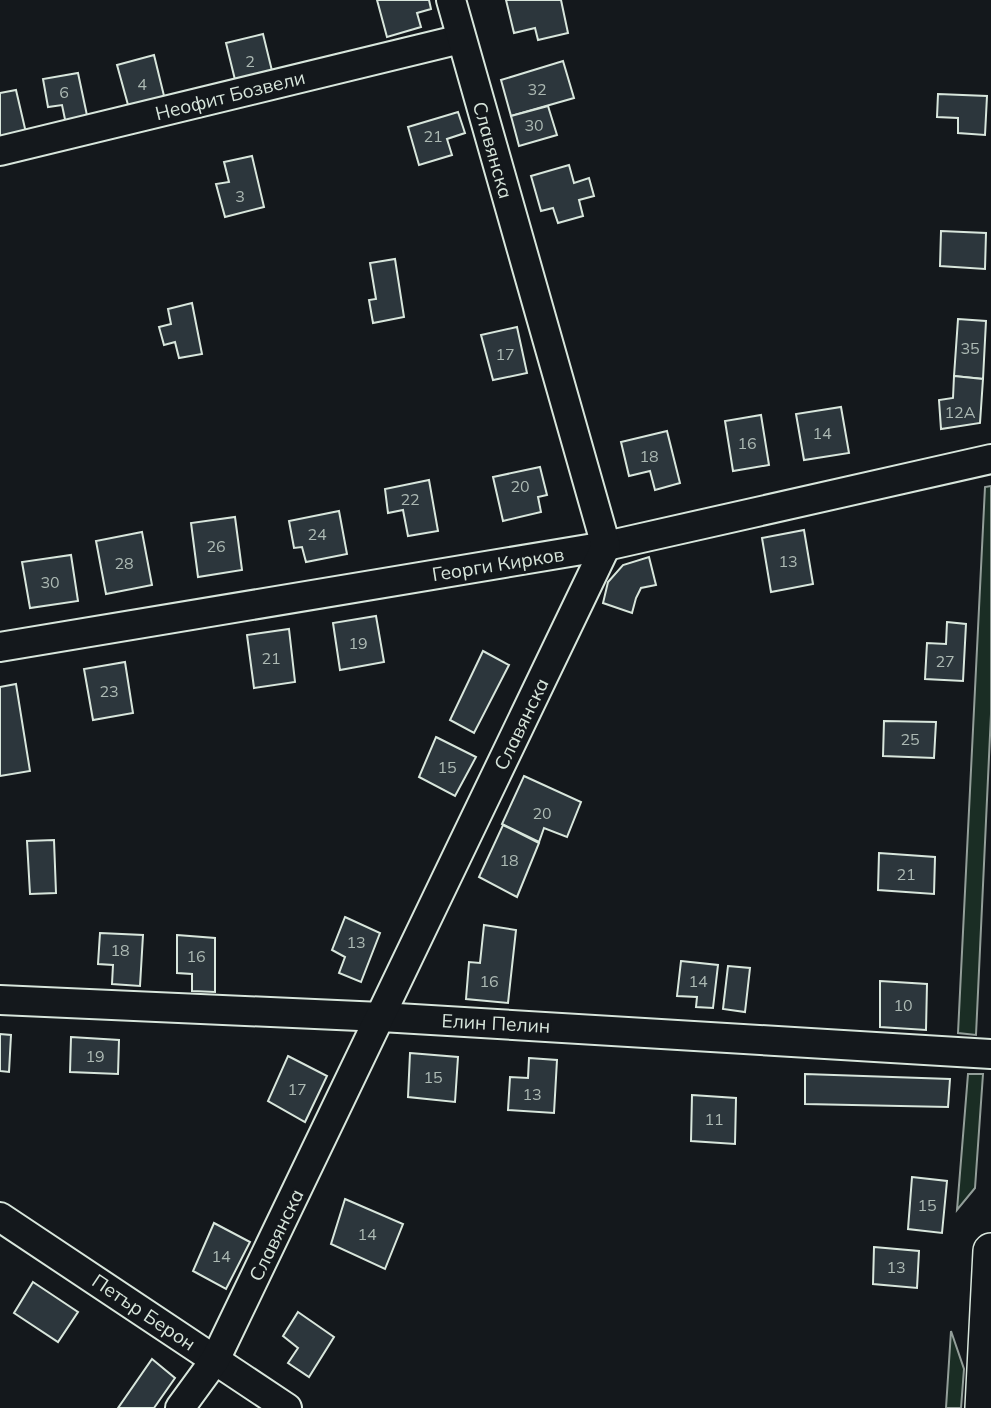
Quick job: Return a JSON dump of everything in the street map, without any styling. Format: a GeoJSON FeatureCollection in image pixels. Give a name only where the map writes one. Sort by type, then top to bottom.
{"type":"FeatureCollection","features":[{"type":"Feature","properties":{"kind":"street","name":"Славянска"},"geometry":{"type":"LineString","coordinates":[[180,1408],[215,1360],[606,546],[451,0]]}},
{"type":"Feature","properties":{"kind":"street","name":"Неофит Бозвели"},"geometry":{"type":"LineString","coordinates":[[0,151],[461,39]]}},
{"type":"Feature","properties":{"kind":"street","name":"Георги Кирков"},"geometry":{"type":"LineString","coordinates":[[0,647],[606,546],[991,459]]}},
{"type":"Feature","properties":{"kind":"street","name":"Елин Пелин"},"geometry":{"type":"LineString","coordinates":[[0,1000],[381,1017],[991,1054]]}},
{"type":"Feature","properties":{"kind":"street","name":"Петър Берон"},"geometry":{"type":"LineString","coordinates":[[0,1217],[287,1408]]}},
{"type":"Feature","properties":{"kind":"street"},"geometry":{"type":"LineString","coordinates":[[983,1408],[991,1251]]}},
{"type":"Feature","properties":{"kind":"green space"},"geometry":{"type":"Polygon","coordinates":[[[991,486],[991,714],[976,1035],[958,1033],[985,487],[991,486]]]}},
{"type":"Feature","properties":{"kind":"green space"},"geometry":{"type":"Polygon","coordinates":[[[968,1074],[983,1074],[975,1188],[957,1210],[968,1074]]]}},
{"type":"Feature","properties":{"kind":"green space"},"geometry":{"type":"Polygon","coordinates":[[[951,1331],[964,1369],[961,1408],[946,1408],[951,1331]]]}},
{"type":"Feature","properties":{"kind":"building"},"geometry":{"type":"Polygon","coordinates":[[[377,0],[429,0],[431,9],[417,13],[421,27],[387,37],[377,0]]]}},
{"type":"Feature","properties":{"kind":"building"},"geometry":{"type":"Polygon","coordinates":[[[506,0],[561,0],[568,33],[538,40],[535,28],[514,33],[506,0]]]}},
{"type":"Feature","properties":{"kind":"building"},"geometry":{"type":"Polygon","coordinates":[[[263,34],[274,79],[237,88],[226,43],[263,34]]]}},
{"type":"Feature","properties":{"kind":"building"},"geometry":{"type":"Polygon","coordinates":[[[154,55],[166,104],[130,112],[117,65],[154,55]]]}},
{"type":"Feature","properties":{"kind":"building"},"geometry":{"type":"Polygon","coordinates":[[[563,61],[574,98],[511,116],[501,80],[563,61]]]}},
{"type":"Feature","properties":{"kind":"building"},"geometry":{"type":"Polygon","coordinates":[[[78,73],[88,120],[66,124],[62,105],[48,107],[43,79],[78,73]]]}},
{"type":"Feature","properties":{"kind":"building"},"geometry":{"type":"Polygon","coordinates":[[[16,90],[27,137],[0,143],[0,93],[16,90]]]}},
{"type":"Feature","properties":{"kind":"building"},"geometry":{"type":"Polygon","coordinates":[[[938,94],[987,96],[985,135],[958,133],[958,118],[937,117],[938,94]]]}},
{"type":"Feature","properties":{"kind":"building"},"geometry":{"type":"Polygon","coordinates":[[[548,106],[557,135],[519,146],[511,116],[548,106]]]}},
{"type":"Feature","properties":{"kind":"building"},"geometry":{"type":"Polygon","coordinates":[[[458,112],[465,133],[447,139],[452,155],[419,165],[408,127],[458,112]]]}},
{"type":"Feature","properties":{"kind":"building"},"geometry":{"type":"Polygon","coordinates":[[[252,156],[264,207],[225,217],[216,184],[229,182],[224,162],[252,156]]]}},
{"type":"Feature","properties":{"kind":"building"},"geometry":{"type":"Polygon","coordinates":[[[569,165],[574,183],[589,178],[594,196],[579,200],[583,216],[558,223],[553,208],[541,211],[531,176],[569,165]]]}},
{"type":"Feature","properties":{"kind":"building"},"geometry":{"type":"Polygon","coordinates":[[[941,231],[986,233],[985,269],[940,266],[941,231]]]}},
{"type":"Feature","properties":{"kind":"building"},"geometry":{"type":"Polygon","coordinates":[[[395,259],[404,317],[373,323],[369,300],[376,299],[370,263],[395,259]]]}},
{"type":"Feature","properties":{"kind":"building"},"geometry":{"type":"Polygon","coordinates":[[[192,303],[202,354],[179,358],[175,342],[164,345],[159,327],[171,324],[168,309],[192,303]]]}},
{"type":"Feature","properties":{"kind":"building"},"geometry":{"type":"Polygon","coordinates":[[[958,319],[986,321],[983,379],[954,376],[958,319]]]}},
{"type":"Feature","properties":{"kind":"building"},"geometry":{"type":"Polygon","coordinates":[[[517,327],[527,373],[493,380],[481,335],[517,327]]]}},
{"type":"Feature","properties":{"kind":"building"},"geometry":{"type":"Polygon","coordinates":[[[954,376],[983,379],[980,423],[941,429],[939,400],[953,398],[954,376]]]}},
{"type":"Feature","properties":{"kind":"building"},"geometry":{"type":"Polygon","coordinates":[[[841,407],[849,453],[804,460],[796,414],[841,407]]]}},
{"type":"Feature","properties":{"kind":"building"},"geometry":{"type":"Polygon","coordinates":[[[761,415],[769,465],[733,471],[725,421],[761,415]]]}},
{"type":"Feature","properties":{"kind":"building"},"geometry":{"type":"Polygon","coordinates":[[[667,431],[680,483],[655,490],[650,471],[629,476],[621,442],[667,431]]]}},
{"type":"Feature","properties":{"kind":"building"},"geometry":{"type":"Polygon","coordinates":[[[540,467],[547,495],[538,497],[541,512],[503,521],[493,477],[540,467]]]}},
{"type":"Feature","properties":{"kind":"building"},"geometry":{"type":"Polygon","coordinates":[[[429,480],[438,531],[408,536],[403,510],[388,513],[385,489],[429,480]]]}},
{"type":"Feature","properties":{"kind":"building"},"geometry":{"type":"Polygon","coordinates":[[[339,511],[347,554],[306,562],[302,547],[294,548],[289,521],[339,511]]]}},
{"type":"Feature","properties":{"kind":"building"},"geometry":{"type":"Polygon","coordinates":[[[235,517],[242,570],[198,577],[191,523],[235,517]]]}},
{"type":"Feature","properties":{"kind":"building"},"geometry":{"type":"Polygon","coordinates":[[[804,530],[813,584],[771,592],[762,538],[804,530]]]}},
{"type":"Feature","properties":{"kind":"building"},"geometry":{"type":"Polygon","coordinates":[[[142,532],[152,585],[106,594],[96,541],[142,532]]]}},
{"type":"Feature","properties":{"kind":"building"},"geometry":{"type":"Polygon","coordinates":[[[71,555],[78,601],[30,608],[22,562],[71,555]]]}},
{"type":"Feature","properties":{"kind":"building"},"geometry":{"type":"Polygon","coordinates":[[[649,557],[656,585],[641,588],[632,613],[603,603],[608,582],[623,565],[649,557]]]}},
{"type":"Feature","properties":{"kind":"building"},"geometry":{"type":"Polygon","coordinates":[[[376,616],[384,662],[340,670],[333,623],[376,616]]]}},
{"type":"Feature","properties":{"kind":"building"},"geometry":{"type":"Polygon","coordinates":[[[947,622],[966,624],[963,681],[925,679],[927,643],[946,644],[947,622]]]}},
{"type":"Feature","properties":{"kind":"building"},"geometry":{"type":"Polygon","coordinates":[[[289,629],[295,682],[254,688],[247,635],[289,629]]]}},
{"type":"Feature","properties":{"kind":"building"},"geometry":{"type":"Polygon","coordinates":[[[483,651],[509,665],[474,733],[450,720],[483,651]]]}},
{"type":"Feature","properties":{"kind":"building"},"geometry":{"type":"Polygon","coordinates":[[[125,662],[133,713],[93,720],[84,669],[125,662]]]}},
{"type":"Feature","properties":{"kind":"building"},"geometry":{"type":"Polygon","coordinates":[[[16,684],[30,771],[0,776],[0,687],[16,684]]]}},
{"type":"Feature","properties":{"kind":"building"},"geometry":{"type":"Polygon","coordinates":[[[884,721],[936,722],[934,758],[883,756],[884,721]]]}},
{"type":"Feature","properties":{"kind":"building"},"geometry":{"type":"Polygon","coordinates":[[[436,737],[476,757],[455,796],[419,777],[436,737]]]}},
{"type":"Feature","properties":{"kind":"building"},"geometry":{"type":"Polygon","coordinates":[[[524,776],[581,802],[567,837],[544,828],[539,842],[502,824],[524,776]]]}},
{"type":"Feature","properties":{"kind":"building"},"geometry":{"type":"Polygon","coordinates":[[[503,825],[539,843],[517,897],[479,877],[503,825]]]}},
{"type":"Feature","properties":{"kind":"building"},"geometry":{"type":"Polygon","coordinates":[[[54,840],[56,893],[30,894],[27,841],[54,840]]]}},
{"type":"Feature","properties":{"kind":"building"},"geometry":{"type":"Polygon","coordinates":[[[879,853],[935,857],[934,894],[878,890],[879,853]]]}},
{"type":"Feature","properties":{"kind":"building"},"geometry":{"type":"Polygon","coordinates":[[[345,917],[380,933],[361,982],[339,973],[345,957],[332,950],[345,917]]]}},
{"type":"Feature","properties":{"kind":"building"},"geometry":{"type":"Polygon","coordinates":[[[484,925],[516,930],[508,1003],[466,999],[469,962],[480,963],[484,925]]]}},
{"type":"Feature","properties":{"kind":"building"},"geometry":{"type":"Polygon","coordinates":[[[100,933],[143,935],[140,986],[112,984],[113,965],[98,964],[100,933]]]}},
{"type":"Feature","properties":{"kind":"building"},"geometry":{"type":"Polygon","coordinates":[[[177,935],[215,938],[215,992],[192,991],[192,974],[177,973],[177,935]]]}},
{"type":"Feature","properties":{"kind":"building"},"geometry":{"type":"Polygon","coordinates":[[[681,961],[718,965],[713,1008],[696,1007],[697,997],[677,996],[681,961]]]}},
{"type":"Feature","properties":{"kind":"building"},"geometry":{"type":"Polygon","coordinates":[[[728,966],[750,968],[745,1012],[723,1009],[728,966]]]}},
{"type":"Feature","properties":{"kind":"building"},"geometry":{"type":"Polygon","coordinates":[[[880,981],[927,984],[926,1030],[880,1027],[880,981]]]}},
{"type":"Feature","properties":{"kind":"building"},"geometry":{"type":"Polygon","coordinates":[[[0,1034],[11,1035],[9,1072],[0,1071],[0,1034]]]}},
{"type":"Feature","properties":{"kind":"building"},"geometry":{"type":"Polygon","coordinates":[[[71,1037],[119,1040],[118,1074],[70,1072],[71,1037]]]}},
{"type":"Feature","properties":{"kind":"building"},"geometry":{"type":"Polygon","coordinates":[[[410,1053],[458,1057],[455,1102],[408,1097],[410,1053]]]}},
{"type":"Feature","properties":{"kind":"building"},"geometry":{"type":"Polygon","coordinates":[[[288,1056],[327,1076],[305,1122],[268,1101],[288,1056]]]}},
{"type":"Feature","properties":{"kind":"building"},"geometry":{"type":"Polygon","coordinates":[[[529,1058],[557,1060],[554,1113],[508,1110],[510,1077],[528,1078],[529,1058]]]}},
{"type":"Feature","properties":{"kind":"building"},"geometry":{"type":"Polygon","coordinates":[[[805,1074],[950,1079],[948,1107],[805,1104],[805,1074]]]}},
{"type":"Feature","properties":{"kind":"building"},"geometry":{"type":"Polygon","coordinates":[[[692,1095],[736,1098],[735,1144],[691,1141],[692,1095]]]}},
{"type":"Feature","properties":{"kind":"building"},"geometry":{"type":"Polygon","coordinates":[[[912,1177],[947,1181],[942,1233],[908,1229],[912,1177]]]}},
{"type":"Feature","properties":{"kind":"building"},"geometry":{"type":"Polygon","coordinates":[[[345,1199],[403,1224],[385,1269],[331,1244],[345,1199]]]}},
{"type":"Feature","properties":{"kind":"building"},"geometry":{"type":"Polygon","coordinates":[[[214,1223],[250,1242],[226,1289],[193,1271],[214,1223]]]}},
{"type":"Feature","properties":{"kind":"building"},"geometry":{"type":"Polygon","coordinates":[[[874,1247],[919,1251],[917,1288],[873,1284],[874,1247]]]}},
{"type":"Feature","properties":{"kind":"building"},"geometry":{"type":"Polygon","coordinates":[[[33,1282],[78,1312],[58,1342],[14,1313],[33,1282]]]}},
{"type":"Feature","properties":{"kind":"building"},"geometry":{"type":"Polygon","coordinates":[[[298,1312],[334,1337],[309,1377],[288,1363],[298,1348],[283,1336],[298,1312]]]}},
{"type":"Feature","properties":{"kind":"building"},"geometry":{"type":"Polygon","coordinates":[[[152,1359],[175,1378],[154,1408],[118,1408],[152,1359]]]}}]}
